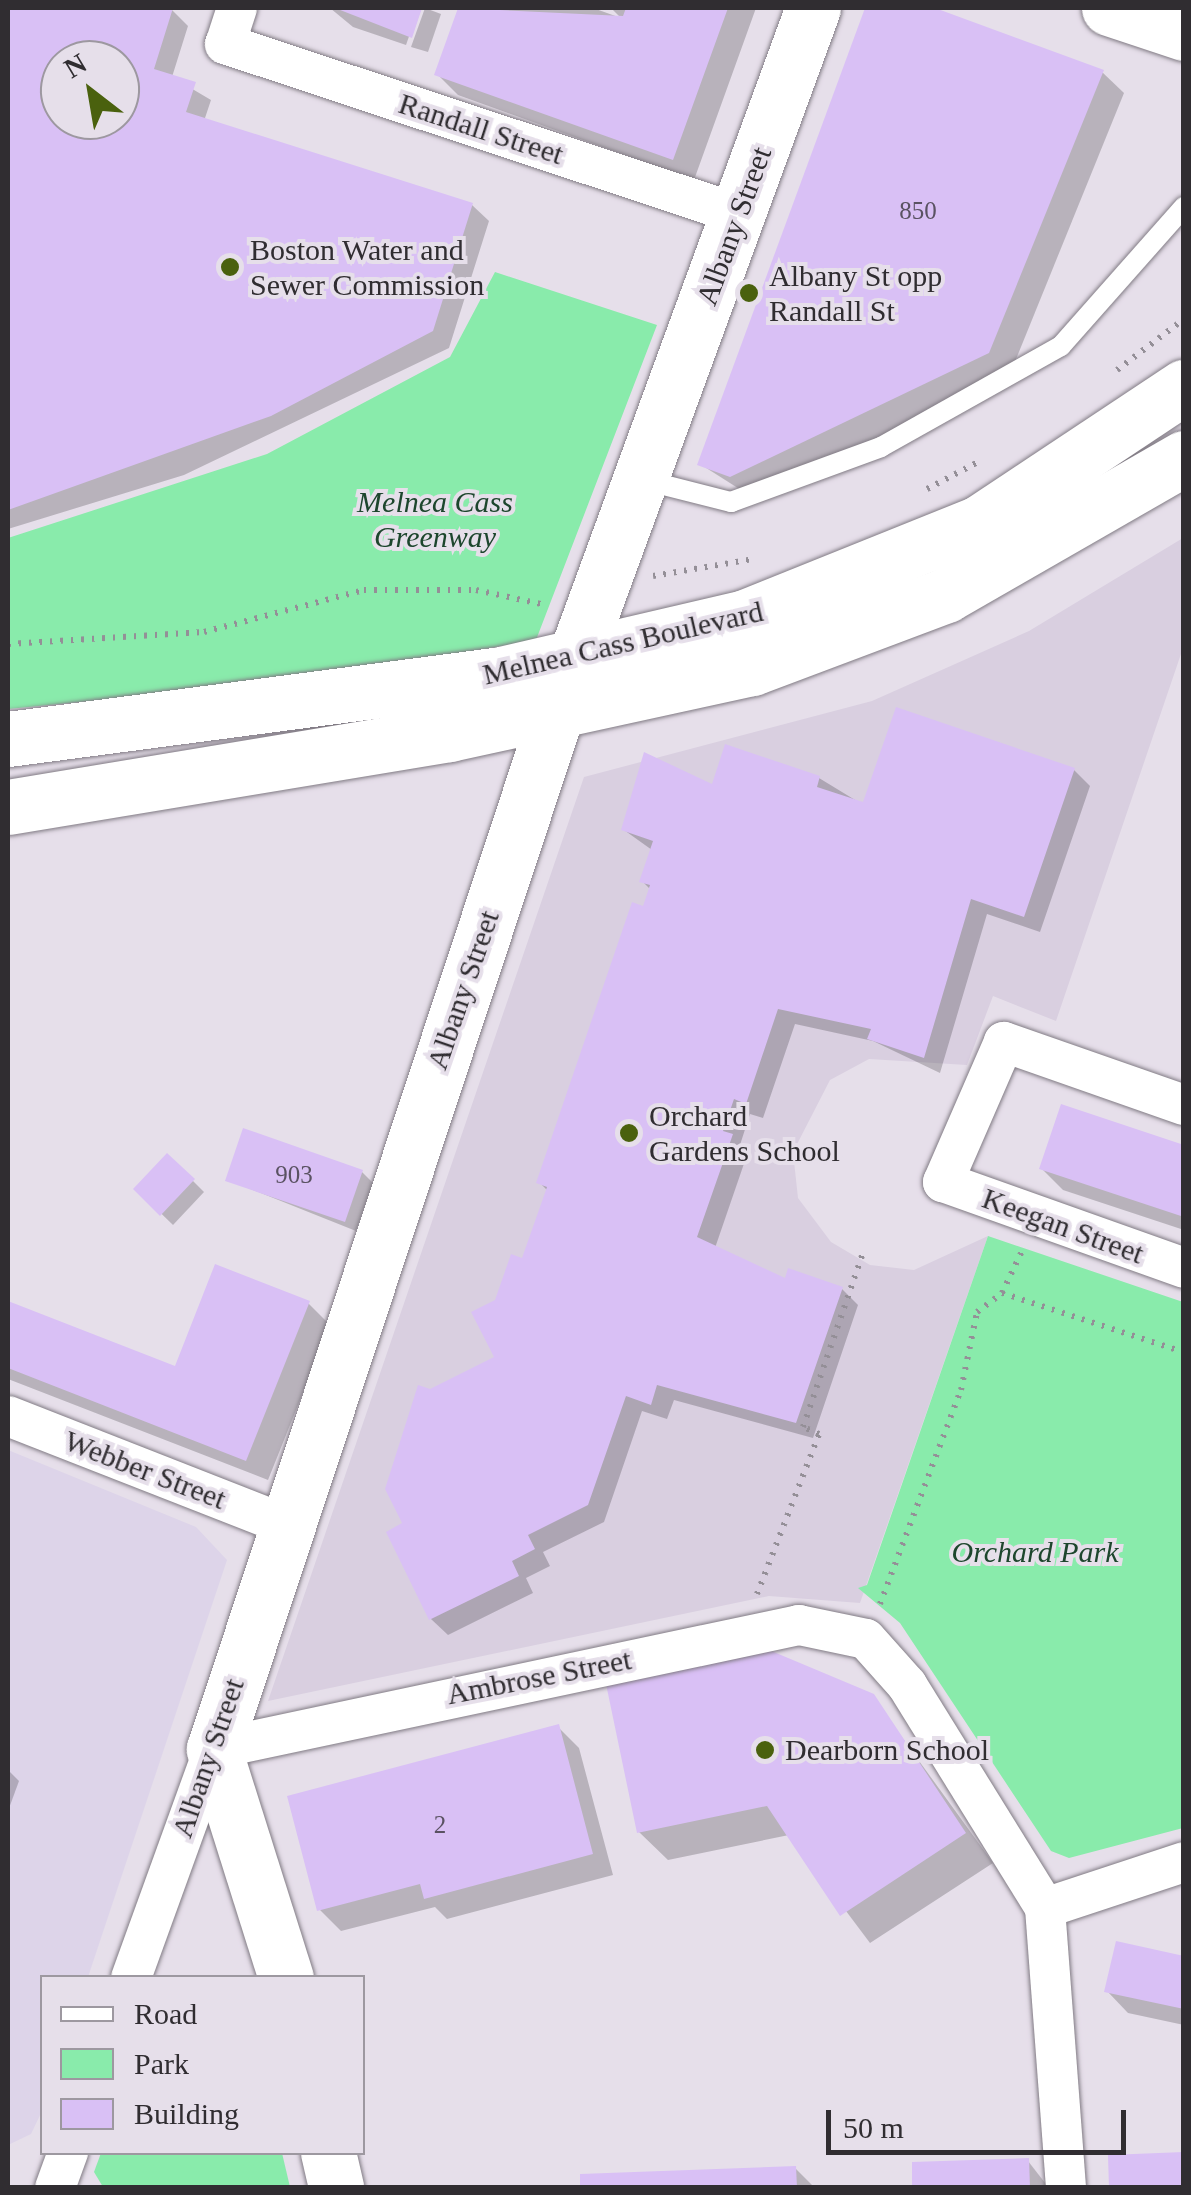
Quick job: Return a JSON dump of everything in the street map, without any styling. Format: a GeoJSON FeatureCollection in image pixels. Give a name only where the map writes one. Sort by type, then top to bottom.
{"type":"FeatureCollection","features":[{"type":"Feature","properties":{"kind":"main road","name":"Albany Street"},"geometry":{"type":"LineString","coordinates":[[214,1748],[283,1524],[574,660],[813,8]]}},
{"type":"Feature","properties":{"kind":"main road"},"geometry":{"type":"LineString","coordinates":[[1109,8],[1184,33]]}},
{"type":"Feature","properties":{"kind":"main road","name":"Melnea Cass Boulevard"},"geometry":{"type":"LineString","coordinates":[[8,739],[353,698],[574,660],[788,604],[910,556],[1052,480],[1184,387]]}},
{"type":"Feature","properties":{"kind":"main road","name":"Melnea Cass Boulevard"},"geometry":{"type":"LineString","coordinates":[[8,806],[557,712],[752,668],[904,614],[1030,552],[1184,458]]}},
{"type":"Feature","properties":{"kind":"main road"},"geometry":{"type":"LineString","coordinates":[[214,1748],[285,1975]]}},
{"type":"Feature","properties":{"kind":"main road"},"geometry":{"type":"LineString","coordinates":[[329,2155],[336,2188]]}},
{"type":"Feature","properties":{"kind":"street","name":"Randall Street"},"geometry":{"type":"LineString","coordinates":[[231,26],[408,105],[738,214]]}},
{"type":"Feature","properties":{"kind":"street","name":"Keegan Street"},"geometry":{"type":"LineString","coordinates":[[1184,1105],[1004,1042],[942,1182],[1184,1268]]}},
{"type":"Feature","properties":{"kind":"street","name":"Webber Street"},"geometry":{"type":"LineString","coordinates":[[8,1416],[283,1524]]}},
{"type":"Feature","properties":{"kind":"street","name":"Ambrose Street"},"geometry":{"type":"LineString","coordinates":[[214,1748],[799,1625],[871,1626]]}},
{"type":"Feature","properties":{"kind":"street"},"geometry":{"type":"LineString","coordinates":[[871,1626],[1045,1908],[1066,2188]]}},
{"type":"Feature","properties":{"kind":"street","name":"Albany Street"},"geometry":{"type":"LineString","coordinates":[[132,1975],[214,1748]]}},
{"type":"Feature","properties":{"kind":"street"},"geometry":{"type":"LineString","coordinates":[[1045,1908],[1184,1862]]}},
{"type":"Feature","properties":{"kind":"street"},"geometry":{"type":"LineString","coordinates":[[55,2188],[67,2155]]}},
{"type":"Feature","properties":{"kind":"lane"},"geometry":{"type":"LineString","coordinates":[[642,479],[731,502],[880,447],[1061,346],[1184,208]]}},
{"type":"Feature","properties":{"kind":"path"},"geometry":{"type":"LineString","coordinates":[[1100,383],[1184,319]]}},
{"type":"Feature","properties":{"kind":"path"},"geometry":{"type":"LineString","coordinates":[[919,492],[994,453]]}},
{"type":"Feature","properties":{"kind":"path","name":"Melnea Cass Boulevard"},"geometry":{"type":"LineString","coordinates":[[660,574],[772,552]]}},
{"type":"Feature","properties":{"kind":"path","name":"Melnea Cass Boulevard"},"geometry":{"type":"LineString","coordinates":[[8,644],[204,632],[364,590],[476,590],[560,608]]}},
{"type":"Feature","properties":{"kind":"path"},"geometry":{"type":"LineString","coordinates":[[871,1626],[962,1390],[977,1312],[1002,1293],[1026,1244]]}},
{"type":"Feature","properties":{"kind":"path"},"geometry":{"type":"LineString","coordinates":[[741,1636],[820,1434],[803,1426],[862,1253]]}},
{"type":"Feature","properties":{"kind":"path"},"geometry":{"type":"LineString","coordinates":[[1002,1293],[1184,1352]]}},
{"type":"Feature","properties":{"kind":"shaded area","name":"Orchard Gardens School"},"geometry":{"type":"Polygon","coordinates":[[[1183,538],[1183,648],[1056,1021],[993,996],[967,1065],[869,1059],[830,1080],[793,1152],[798,1198],[831,1242],[870,1265],[914,1270],[988,1236],[860,1603],[769,1596],[268,1701],[584,777],[872,701],[1029,631],[1183,538]]]}},
{"type":"Feature","properties":{"kind":"shaded area"},"geometry":{"type":"Polygon","coordinates":[[[8,1450],[196,1527],[227,1560],[89,1975],[40,1975],[40,2115],[31,2134],[8,2145],[8,1450]]]}},
{"type":"Feature","properties":{"kind":"green space","name":"Melnea Cass Greenway"},"geometry":{"type":"Polygon","coordinates":[[[495,272],[657,325],[536,640],[295,681],[8,709],[8,538],[267,454],[450,357],[495,272]]]}},
{"type":"Feature","properties":{"kind":"green space","name":"Orchard Park"},"geometry":{"type":"Polygon","coordinates":[[[988,1236],[1183,1302],[1183,1828],[1069,1858],[1051,1851],[900,1623],[858,1588],[867,1585],[988,1236]]]}},
{"type":"Feature","properties":{"kind":"green space"},"geometry":{"type":"Polygon","coordinates":[[[100,2155],[282,2155],[290,2187],[103,2187],[94,2172],[100,2155]]]}},
{"type":"Feature","properties":{"kind":"building","name":"Boston Water and Sewer Commission"},"geometry":{"type":"Polygon","coordinates":[[[8,8],[173,8],[154,69],[196,82],[186,112],[473,203],[433,331],[271,416],[8,510],[8,8]]]}},
{"type":"Feature","properties":{"kind":"building"},"geometry":{"type":"Polygon","coordinates":[[[335,8],[422,8],[412,38],[335,8]]]}},
{"type":"Feature","properties":{"kind":"building"},"geometry":{"type":"Polygon","coordinates":[[[458,8],[623,16],[626,8],[728,8],[673,160],[434,75],[458,8]]]}},
{"type":"Feature","properties":{"kind":"building"},"geometry":{"type":"Polygon","coordinates":[[[865,8],[935,8],[1104,70],[989,353],[730,477],[697,465],[865,8]]]}},
{"type":"Feature","properties":{"kind":"building"},"geometry":{"type":"Polygon","coordinates":[[[896,707],[1075,768],[1024,917],[971,899],[924,1058],[867,1039],[871,1029],[778,1009],[746,1104],[734,1099],[723,1131],[733,1134],[697,1237],[785,1278],[788,1268],[843,1287],[796,1423],[657,1385],[651,1405],[626,1396],[588,1505],[528,1535],[535,1549],[512,1561],[519,1576],[429,1620],[386,1532],[402,1523],[385,1489],[418,1385],[430,1389],[494,1357],[471,1312],[495,1300],[511,1254],[522,1258],[547,1187],[536,1183],[632,902],[643,906],[650,885],[639,882],[653,841],[621,830],[644,752],[712,784],[725,744],[820,776],[817,787],[863,802],[896,707]]]}},
{"type":"Feature","properties":{"kind":"building"},"geometry":{"type":"Polygon","coordinates":[[[1061,1104],[1184,1145],[1184,1217],[1039,1169],[1061,1104]]]}},
{"type":"Feature","properties":{"kind":"building"},"geometry":{"type":"Polygon","coordinates":[[[243,1128],[363,1170],[345,1222],[225,1181],[243,1128]]]}},
{"type":"Feature","properties":{"kind":"building"},"geometry":{"type":"Polygon","coordinates":[[[167,1153],[195,1179],[160,1216],[133,1189],[167,1153]]]}},
{"type":"Feature","properties":{"kind":"building"},"geometry":{"type":"Polygon","coordinates":[[[215,1264],[310,1301],[246,1461],[8,1368],[8,1301],[175,1366],[215,1264]]]}},
{"type":"Feature","properties":{"kind":"building","name":"Dearborn School"},"geometry":{"type":"Polygon","coordinates":[[[769,1650],[874,1694],[966,1833],[840,1916],[767,1806],[637,1833],[606,1684],[769,1650]]]}},
{"type":"Feature","properties":{"kind":"building"},"geometry":{"type":"Polygon","coordinates":[[[559,1724],[593,1854],[424,1899],[420,1884],[317,1911],[287,1796],[559,1724]]]}},
{"type":"Feature","properties":{"kind":"building"},"geometry":{"type":"Polygon","coordinates":[[[1116,1941],[1184,1956],[1184,2009],[1104,1992],[1116,1941]]]}},
{"type":"Feature","properties":{"kind":"building"},"geometry":{"type":"Polygon","coordinates":[[[1184,2152],[1184,2188],[1109,2188],[1108,2155],[1184,2152]]]}},
{"type":"Feature","properties":{"kind":"building"},"geometry":{"type":"Polygon","coordinates":[[[1029,2158],[1030,2188],[912,2188],[912,2162],[1029,2158]]]}},
{"type":"Feature","properties":{"kind":"building"},"geometry":{"type":"Polygon","coordinates":[[[796,2166],[797,2188],[580,2188],[580,2174],[796,2166]]]}},
{"type":"Feature","properties":{"kind":"place","name":"Boston Water and Sewer Commission"},"geometry":{"type":"Point","coordinates":[230,267]}},
{"type":"Feature","properties":{"kind":"place","name":"Albany St opp Randall St"},"geometry":{"type":"Point","coordinates":[749,293]}},
{"type":"Feature","properties":{"kind":"place","name":"Orchard Gardens School"},"geometry":{"type":"Point","coordinates":[629,1133]}},
{"type":"Feature","properties":{"kind":"place","name":"Dearborn School"},"geometry":{"type":"Point","coordinates":[765,1750]}}]}
